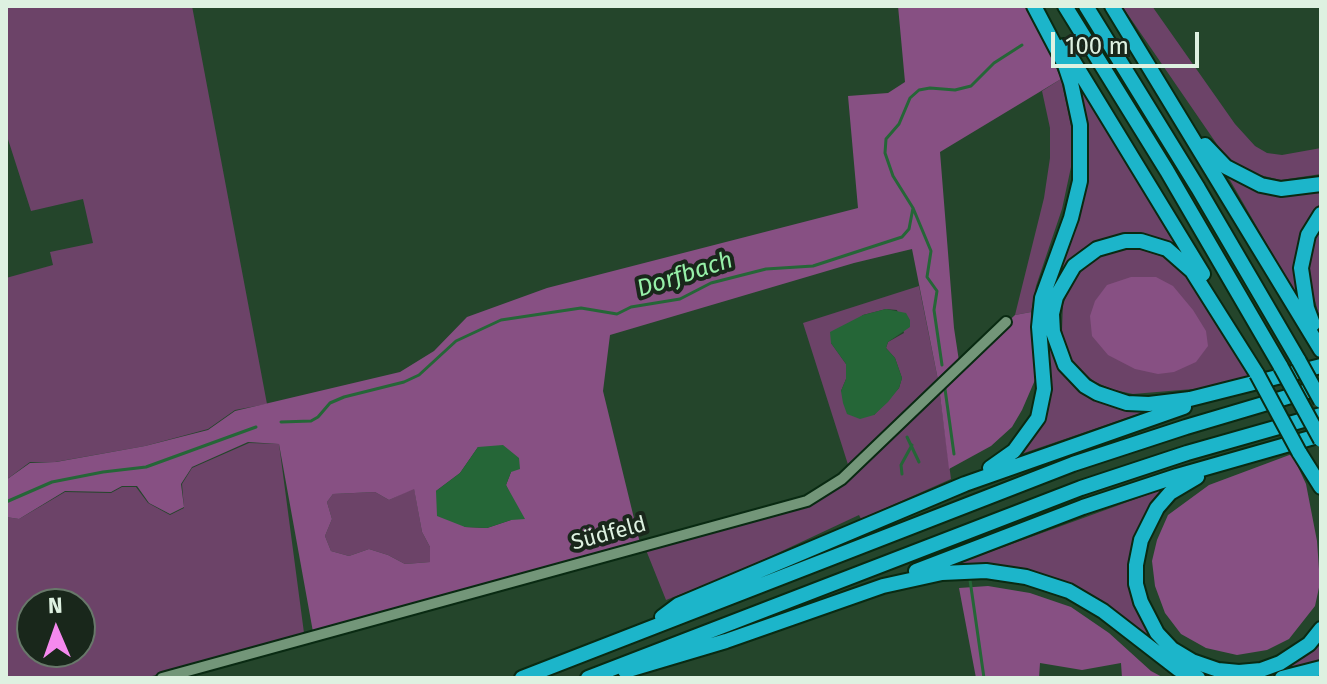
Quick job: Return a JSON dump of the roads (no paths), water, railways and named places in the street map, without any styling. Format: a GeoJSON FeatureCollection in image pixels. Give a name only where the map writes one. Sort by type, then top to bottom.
{"type":"FeatureCollection","features":[{"type":"Feature","properties":{"kind":"highway"},"geometry":{"type":"LineString","coordinates":[[1035,6],[1064,44],[1153,188],[1321,487]]}},
{"type":"Feature","properties":{"kind":"highway"},"geometry":{"type":"LineString","coordinates":[[965,484],[1014,451],[1038,418],[1044,389],[1039,327],[1042,298],[1071,218],[1080,181],[1080,125],[1071,83],[1035,6]]}},
{"type":"Feature","properties":{"kind":"highway"},"geometry":{"type":"LineString","coordinates":[[883,586],[899,577],[1083,507],[1241,457],[1321,437],[1160,159],[1065,6]]}},
{"type":"Feature","properties":{"kind":"highway"},"geometry":{"type":"LineString","coordinates":[[1086,6],[1198,188],[1321,401]]}},
{"type":"Feature","properties":{"kind":"highway"},"geometry":{"type":"LineString","coordinates":[[1112,6],[1321,348]]}},
{"type":"Feature","properties":{"kind":"highway"},"geometry":{"type":"LineString","coordinates":[[1147,59],[1159,70],[1213,156],[1226,167],[1261,185],[1281,189],[1321,184]]}},
{"type":"Feature","properties":{"kind":"highway"},"geometry":{"type":"LineString","coordinates":[[1321,214],[1308,235],[1301,268],[1307,308],[1321,348]]}},
{"type":"Feature","properties":{"kind":"highway"},"geometry":{"type":"LineString","coordinates":[[1222,393],[1149,404],[1110,398],[1085,386],[1065,365],[1053,332],[1052,314],[1056,297],[1074,266],[1097,249],[1125,241],[1141,241],[1167,249],[1192,271],[1257,374]]}},
{"type":"Feature","properties":{"kind":"highway"},"geometry":{"type":"LineString","coordinates":[[648,628],[678,605],[965,484],[1222,393],[1321,366]]}},
{"type":"Feature","properties":{"kind":"highway"},"geometry":{"type":"LineString","coordinates":[[522,678],[1073,464],[1321,387]]}},
{"type":"Feature","properties":{"kind":"highway"},"geometry":{"type":"LineString","coordinates":[[590,677],[1081,488],[1187,453],[1321,415]]}},
{"type":"Feature","properties":{"kind":"highway"},"geometry":{"type":"LineString","coordinates":[[1241,457],[1184,483],[1170,493],[1148,522],[1136,565],[1136,584],[1147,617],[1172,649],[1192,661],[1218,670],[1239,672],[1261,670],[1280,663],[1309,644],[1321,629]]}},
{"type":"Feature","properties":{"kind":"highway"},"geometry":{"type":"LineString","coordinates":[[1309,468],[1321,501]]}},
{"type":"Feature","properties":{"kind":"highway"},"geometry":{"type":"LineString","coordinates":[[590,677],[635,670],[883,586],[964,571],[1005,573],[1069,591],[1096,606],[1164,659],[1198,678]]}},
{"type":"Feature","properties":{"kind":"highway"},"geometry":{"type":"LineString","coordinates":[[1282,678],[1321,668]]}},
{"type":"Feature","properties":{"kind":"street","name":"Südfeld"},"geometry":{"type":"LineString","coordinates":[[162,678],[807,501],[842,479],[1006,322]]}},
{"type":"Feature","properties":{"kind":"waterway"},"geometry":{"type":"LineString","coordinates":[[942,365],[934,310],[937,291],[927,277],[931,251],[913,208],[893,176],[885,153],[886,139],[899,124],[910,98],[919,90],[955,90],[971,86],[994,63],[1022,45]]}},
{"type":"Feature","properties":{"kind":"waterway","name":"Dorfbach"},"geometry":{"type":"LineString","coordinates":[[281,422],[311,421],[330,403],[344,397],[404,382],[419,375],[456,341],[501,320],[581,308],[617,314],[631,307],[680,299],[711,283],[766,269],[813,266],[902,237],[909,229],[913,208]]}},
{"type":"Feature","properties":{"kind":"waterway"},"geometry":{"type":"LineString","coordinates":[[945,389],[954,454]]}},
{"type":"Feature","properties":{"kind":"waterway","name":"Dorfbach"},"geometry":{"type":"LineString","coordinates":[[6,502],[52,482],[146,467],[256,427]]}},
{"type":"Feature","properties":{"kind":"waterway"},"geometry":{"type":"LineString","coordinates":[[907,437],[919,462]]}},
{"type":"Feature","properties":{"kind":"waterway"},"geometry":{"type":"LineString","coordinates":[[902,474],[901,465],[912,445]]}},
{"type":"Feature","properties":{"kind":"waterway"},"geometry":{"type":"LineString","coordinates":[[970,580],[984,678]]}}]}
